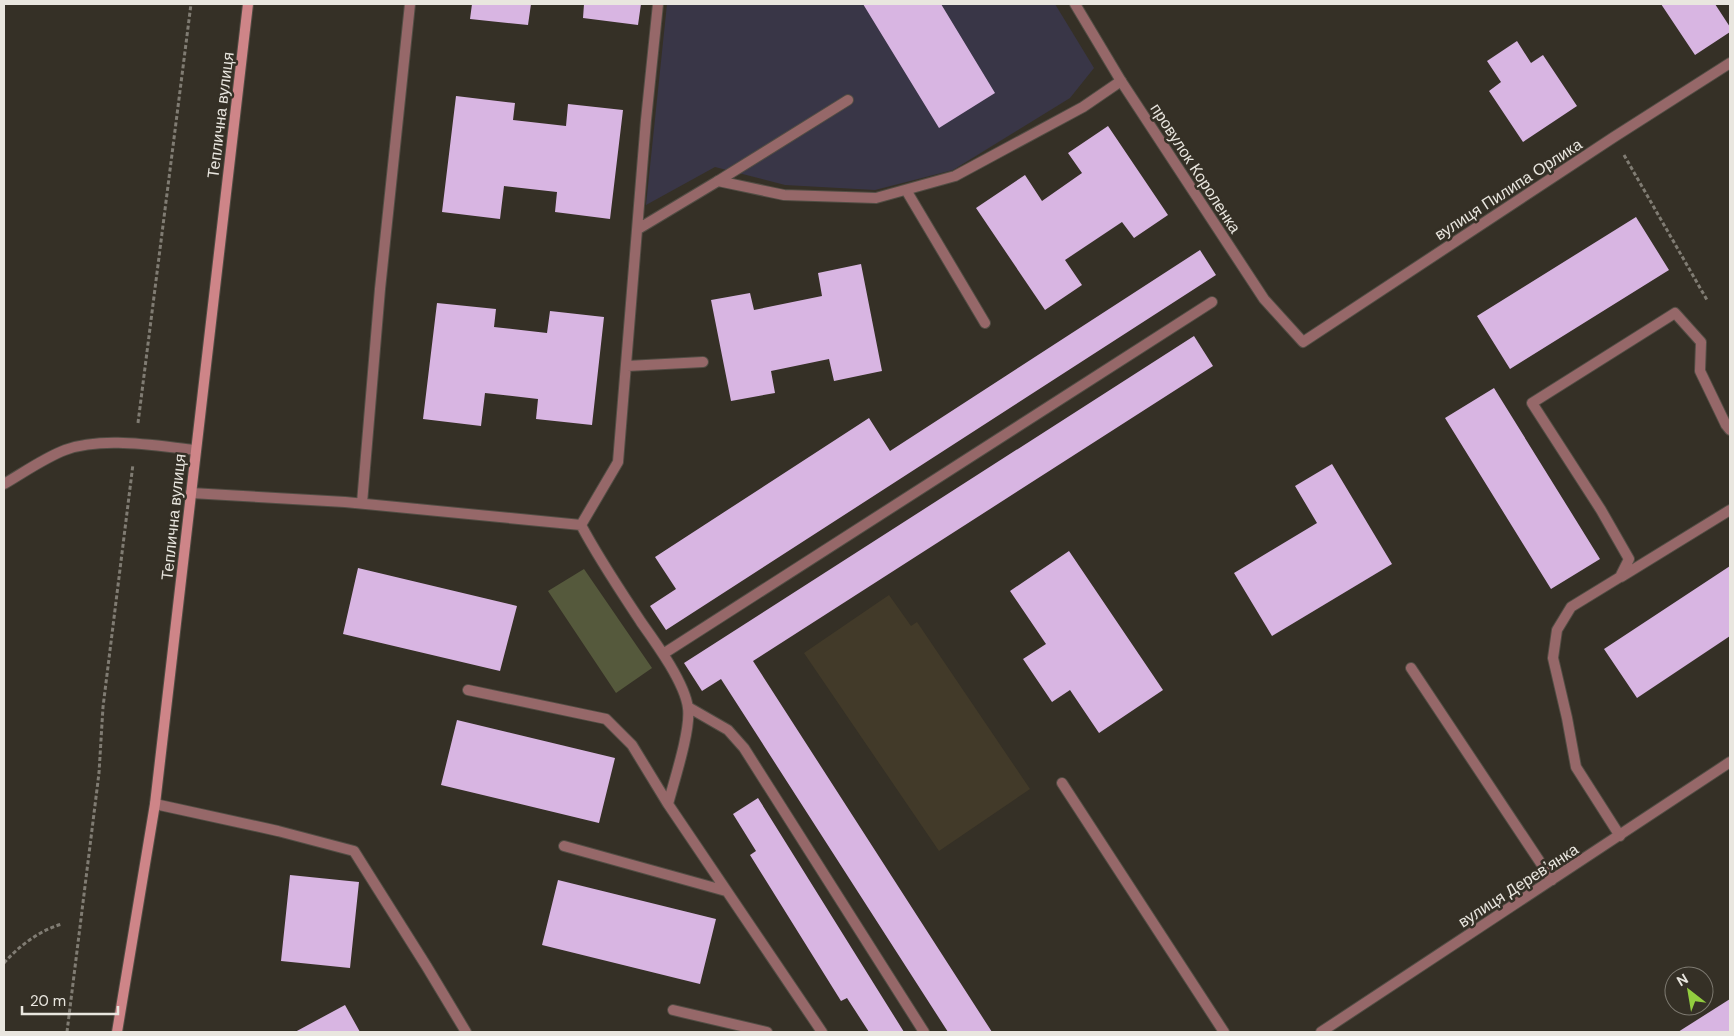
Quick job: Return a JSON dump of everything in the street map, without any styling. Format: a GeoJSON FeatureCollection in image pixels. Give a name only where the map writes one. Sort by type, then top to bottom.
{"type":"FeatureCollection","features":[{"type":"Feature","properties":{"kind":"main road","name":"Теплична вулиця"},"geometry":{"type":"LineString","coordinates":[[117,1032],[155,804],[248,4]]}},
{"type":"Feature","properties":{"kind":"street"},"geometry":{"type":"LineString","coordinates":[[362,504],[380,289],[410,4]]}},
{"type":"Feature","properties":{"kind":"street"},"geometry":{"type":"LineString","coordinates":[[581,525],[618,462],[647,110],[658,4]]}},
{"type":"Feature","properties":{"kind":"street","name":"провулок Короленка"},"geometry":{"type":"LineString","coordinates":[[1075,4],[1122,82],[1264,299],[1303,342]]}},
{"type":"Feature","properties":{"kind":"street","name":"вулиця Пилипа Орлика"},"geometry":{"type":"LineString","coordinates":[[1303,342],[1614,137],[1730,63]]}},
{"type":"Feature","properties":{"kind":"street"},"geometry":{"type":"LineString","coordinates":[[718,182],[784,195],[876,198],[955,176],[1083,107],[1122,82]]}},
{"type":"Feature","properties":{"kind":"street"},"geometry":{"type":"LineString","coordinates":[[638,229],[718,182],[848,100]]}},
{"type":"Feature","properties":{"kind":"street"},"geometry":{"type":"LineString","coordinates":[[906,190],[985,323]]}},
{"type":"Feature","properties":{"kind":"street"},"geometry":{"type":"LineString","coordinates":[[663,654],[1212,302]]}},
{"type":"Feature","properties":{"kind":"street"},"geometry":{"type":"LineString","coordinates":[[1620,577],[1629,559],[1601,510],[1532,403],[1675,313],[1701,342],[1700,371],[1730,430]]}},
{"type":"Feature","properties":{"kind":"street"},"geometry":{"type":"LineString","coordinates":[[627,366],[702,362]]}},
{"type":"Feature","properties":{"kind":"street"},"geometry":{"type":"LineString","coordinates":[[4,484],[58,453],[72,448],[105,444],[196,450]]}},
{"type":"Feature","properties":{"kind":"street"},"geometry":{"type":"LineString","coordinates":[[191,493],[362,504],[581,525]]}},
{"type":"Feature","properties":{"kind":"street"},"geometry":{"type":"LineString","coordinates":[[1620,836],[1576,767],[1567,718],[1552,658],[1557,630],[1571,607],[1730,510]]}},
{"type":"Feature","properties":{"kind":"street"},"geometry":{"type":"LineString","coordinates":[[581,525],[598,557],[663,654],[679,682],[688,707],[688,725],[668,804]]}},
{"type":"Feature","properties":{"kind":"street"},"geometry":{"type":"LineString","coordinates":[[1411,668],[1552,880]]}},
{"type":"Feature","properties":{"kind":"street"},"geometry":{"type":"LineString","coordinates":[[468,690],[606,719],[632,745],[668,804],[822,1032]]}},
{"type":"Feature","properties":{"kind":"street"},"geometry":{"type":"LineString","coordinates":[[688,707],[728,730],[744,748],[924,1032]]}},
{"type":"Feature","properties":{"kind":"street","name":"вулиця Деревʼянка"},"geometry":{"type":"LineString","coordinates":[[1321,1032],[1730,762]]}},
{"type":"Feature","properties":{"kind":"street"},"geometry":{"type":"LineString","coordinates":[[1062,783],[1224,1032]]}},
{"type":"Feature","properties":{"kind":"street"},"geometry":{"type":"LineString","coordinates":[[155,804],[278,831],[354,851],[466,1032]]}},
{"type":"Feature","properties":{"kind":"street"},"geometry":{"type":"LineString","coordinates":[[564,846],[726,891]]}},
{"type":"Feature","properties":{"kind":"street"},"geometry":{"type":"LineString","coordinates":[[673,1010],[767,1032]]}},
{"type":"Feature","properties":{"kind":"path"},"geometry":{"type":"LineString","coordinates":[[67,1032],[99,773],[103,707],[190,4]]}},
{"type":"Feature","properties":{"kind":"path"},"geometry":{"type":"LineString","coordinates":[[1614,137],[1707,300]]}},
{"type":"Feature","properties":{"kind":"path"},"geometry":{"type":"LineString","coordinates":[[4,963],[12,954],[38,935],[62,924]]}},
{"type":"Feature","properties":{"kind":"shaded area"},"geometry":{"type":"Polygon","coordinates":[[[667,4],[1055,4],[1094,68],[1070,98],[953,170],[875,190],[785,185],[715,167],[646,205],[667,4]]]}},
{"type":"Feature","properties":{"kind":"shaded area"},"geometry":{"type":"Polygon","coordinates":[[[889,595],[911,626],[917,622],[1030,789],[939,851],[804,653],[889,595]]]}},
{"type":"Feature","properties":{"kind":"green space"},"geometry":{"type":"Polygon","coordinates":[[[584,569],[652,668],[616,693],[548,591],[584,569]]]}},
{"type":"Feature","properties":{"kind":"building"},"geometry":{"type":"Polygon","coordinates":[[[472,4],[531,4],[528,25],[470,19],[472,4]]]}},
{"type":"Feature","properties":{"kind":"building"},"geometry":{"type":"Polygon","coordinates":[[[584,4],[641,4],[638,25],[583,18],[584,4]]]}},
{"type":"Feature","properties":{"kind":"building"},"geometry":{"type":"Polygon","coordinates":[[[863,4],[941,4],[995,93],[939,128],[863,4]]]}},
{"type":"Feature","properties":{"kind":"building"},"geometry":{"type":"Polygon","coordinates":[[[1661,4],[1715,4],[1730,27],[1730,32],[1695,55],[1661,4]]]}},
{"type":"Feature","properties":{"kind":"building"},"geometry":{"type":"Polygon","coordinates":[[[1517,41],[1531,63],[1543,55],[1577,106],[1523,142],[1489,91],[1501,82],[1487,61],[1517,41]]]}},
{"type":"Feature","properties":{"kind":"building"},"geometry":{"type":"Polygon","coordinates":[[[456,96],[515,103],[513,120],[566,126],[568,104],[623,110],[610,219],[555,212],[557,192],[504,186],[500,219],[442,212],[456,96]]]}},
{"type":"Feature","properties":{"kind":"building"},"geometry":{"type":"Polygon","coordinates":[[[1108,126],[1168,215],[1134,238],[1122,222],[1065,260],[1082,285],[1045,310],[976,208],[1025,175],[1042,201],[1082,173],[1068,153],[1108,126]]]}},
{"type":"Feature","properties":{"kind":"building"},"geometry":{"type":"Polygon","coordinates":[[[1636,217],[1669,270],[1510,369],[1477,316],[1636,217]]]}},
{"type":"Feature","properties":{"kind":"building"},"geometry":{"type":"Polygon","coordinates":[[[1200,250],[1216,275],[666,630],[650,606],[676,589],[655,557],[869,418],[890,451],[1200,250]]]}},
{"type":"Feature","properties":{"kind":"building"},"geometry":{"type":"Polygon","coordinates":[[[861,264],[882,371],[834,381],[829,359],[771,371],[775,393],[731,401],[711,300],[750,293],[754,310],[822,296],[818,273],[861,264]]]}},
{"type":"Feature","properties":{"kind":"building"},"geometry":{"type":"Polygon","coordinates":[[[437,303],[496,309],[494,327],[547,333],[550,311],[604,317],[592,425],[536,419],[538,399],[485,393],[481,426],[423,419],[437,303]]]}},
{"type":"Feature","properties":{"kind":"building"},"geometry":{"type":"Polygon","coordinates":[[[1194,336],[1213,366],[753,661],[992,1032],[948,1032],[721,679],[702,691],[684,663],[1194,336]]]}},
{"type":"Feature","properties":{"kind":"building"},"geometry":{"type":"Polygon","coordinates":[[[1494,388],[1600,559],[1551,589],[1445,418],[1494,388]]]}},
{"type":"Feature","properties":{"kind":"building"},"geometry":{"type":"Polygon","coordinates":[[[1332,464],[1392,564],[1272,636],[1234,573],[1317,523],[1295,486],[1332,464]]]}},
{"type":"Feature","properties":{"kind":"building"},"geometry":{"type":"Polygon","coordinates":[[[1069,551],[1163,690],[1099,733],[1070,690],[1052,702],[1023,659],[1046,644],[1010,591],[1069,551]]]}},
{"type":"Feature","properties":{"kind":"building"},"geometry":{"type":"Polygon","coordinates":[[[1730,566],[1730,636],[1637,698],[1604,649],[1730,566]]]}},
{"type":"Feature","properties":{"kind":"building"},"geometry":{"type":"Polygon","coordinates":[[[358,568],[517,606],[500,671],[343,634],[358,568]]]}},
{"type":"Feature","properties":{"kind":"building"},"geometry":{"type":"Polygon","coordinates":[[[457,720],[615,758],[599,823],[441,785],[457,720]]]}},
{"type":"Feature","properties":{"kind":"building"},"geometry":{"type":"Polygon","coordinates":[[[758,798],[904,1032],[869,1032],[847,998],[841,1001],[750,855],[756,851],[733,814],[758,798]]]}},
{"type":"Feature","properties":{"kind":"building"},"geometry":{"type":"Polygon","coordinates":[[[290,875],[359,882],[350,968],[281,961],[290,875]]]}},
{"type":"Feature","properties":{"kind":"building"},"geometry":{"type":"Polygon","coordinates":[[[558,880],[716,919],[700,984],[542,945],[558,880]]]}},
{"type":"Feature","properties":{"kind":"building"},"geometry":{"type":"Polygon","coordinates":[[[1730,999],[1730,1032],[1678,1032],[1703,1016],[1714,1016],[1714,1009],[1730,999]]]}},
{"type":"Feature","properties":{"kind":"building"},"geometry":{"type":"Polygon","coordinates":[[[345,1005],[360,1032],[295,1032],[345,1005]]]}}]}
